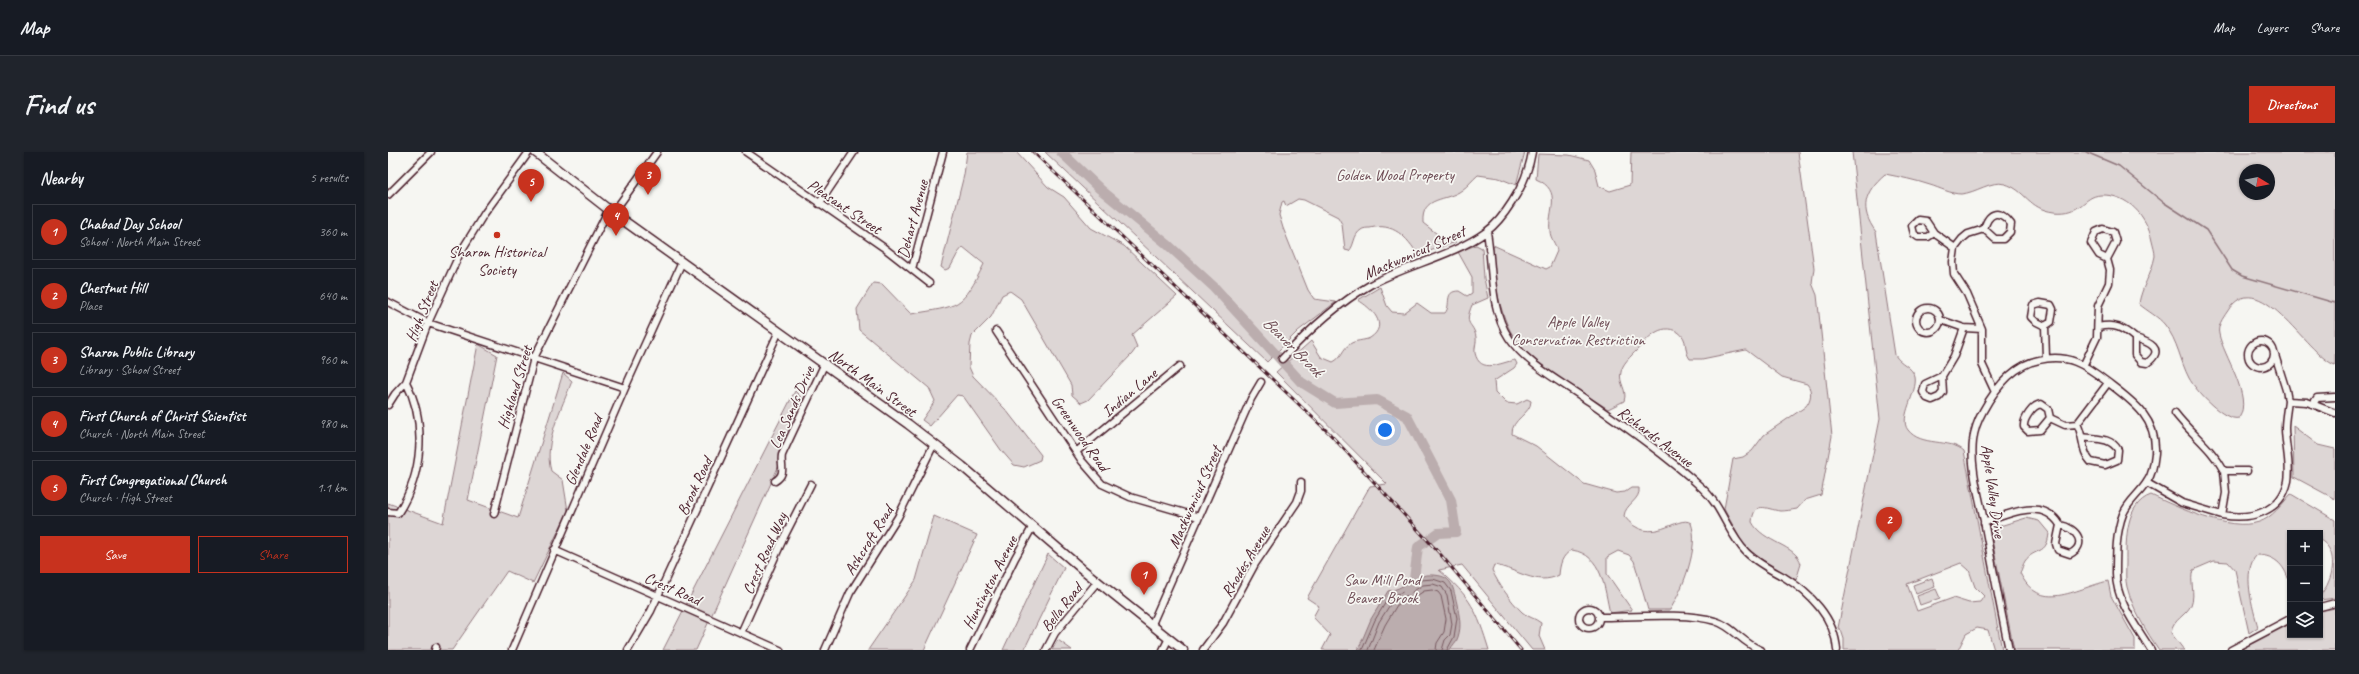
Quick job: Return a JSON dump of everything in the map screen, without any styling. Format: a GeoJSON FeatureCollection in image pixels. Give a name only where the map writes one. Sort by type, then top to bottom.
{"type":"FeatureCollection","features":[{"type":"Feature","properties":{"kind":"main road","name":"North Main Street"},"geometry":{"type":"LineString","coordinates":[[535,152],[611,211],[825,363],[934,444],[1182,650]]}},
{"type":"Feature","properties":{"kind":"street"},"geometry":{"type":"LineString","coordinates":[[388,195],[431,152]]}},
{"type":"Feature","properties":{"kind":"street","name":"High Street"},"geometry":{"type":"LineString","coordinates":[[388,405],[395,394],[406,382],[428,323],[460,253],[472,233],[529,152]]}},
{"type":"Feature","properties":{"kind":"street","name":"Highland Street"},"geometry":{"type":"LineString","coordinates":[[494,514],[534,358],[611,211],[657,152]]}},
{"type":"Feature","properties":{"kind":"street","name":"Pleasant Street"},"geometry":{"type":"LineString","coordinates":[[746,152],[912,269],[929,283]]}},
{"type":"Feature","properties":{"kind":"street"},"geometry":{"type":"LineString","coordinates":[[819,204],[854,152]]}},
{"type":"Feature","properties":{"kind":"street","name":"Dehart Avenue"},"geometry":{"type":"LineString","coordinates":[[912,269],[943,152]]}},
{"type":"Feature","properties":{"kind":"street","name":"Maskwonicut Street"},"geometry":{"type":"LineString","coordinates":[[1282,359],[1310,328],[1358,292],[1425,260],[1462,246],[1487,232],[1505,213],[1517,194],[1530,163],[1532,152]]}},
{"type":"Feature","properties":{"kind":"street"},"geometry":{"type":"LineString","coordinates":[[1999,214],[2006,217],[2011,224],[2010,232],[2003,239],[1995,239],[1984,229],[1987,220],[1991,216],[1999,214]]}},
{"type":"Feature","properties":{"kind":"street"},"geometry":{"type":"LineString","coordinates":[[1984,229],[1968,234],[1956,248],[1954,274],[1967,294],[1982,329],[1982,364],[1995,392]]}},
{"type":"Feature","properties":{"kind":"street"},"geometry":{"type":"LineString","coordinates":[[2084,364],[2095,341],[2098,327],[2098,306],[2108,287],[2110,275],[2106,259],[2092,248],[2091,243],[2096,232],[2103,230],[2113,232],[2116,238],[2113,250],[2106,259]]}},
{"type":"Feature","properties":{"kind":"street","name":"Richards Avenue"},"geometry":{"type":"LineString","coordinates":[[1487,232],[1493,288],[1503,326],[1520,351],[1528,360],[1606,414],[1703,489],[1720,508],[1746,552],[1758,562],[1796,586],[1821,609],[1831,624],[1837,650]]}},
{"type":"Feature","properties":{"kind":"street"},"geometry":{"type":"LineString","coordinates":[[1934,233],[1956,248]]}},
{"type":"Feature","properties":{"kind":"street","name":"Glendale Road"},"geometry":{"type":"LineString","coordinates":[[512,650],[554,550],[682,262]]}},
{"type":"Feature","properties":{"kind":"street"},"geometry":{"type":"LineString","coordinates":[[388,302],[428,323],[625,388]]}},
{"type":"Feature","properties":{"kind":"street"},"geometry":{"type":"LineString","coordinates":[[1941,320],[1940,326],[1934,331],[1926,333],[1919,329],[1916,322],[1917,315],[1922,309],[1932,308],[1938,313],[1941,320],[1964,328],[1982,329]]}},
{"type":"Feature","properties":{"kind":"street"},"geometry":{"type":"LineString","coordinates":[[2098,327],[2108,325],[2123,328],[2135,338]]}},
{"type":"Feature","properties":{"kind":"street"},"geometry":{"type":"LineString","coordinates":[[2045,326],[2046,358]]}},
{"type":"Feature","properties":{"kind":"street"},"geometry":{"type":"LineString","coordinates":[[1942,376],[1954,356],[1964,328]]}},
{"type":"Feature","properties":{"kind":"street","name":"Greenwood Road"},"geometry":{"type":"LineString","coordinates":[[996,330],[1076,452],[1095,477],[1109,488],[1130,497],[1199,517]]}},
{"type":"Feature","properties":{"kind":"street","name":"Brook Road"},"geometry":{"type":"LineString","coordinates":[[628,650],[658,596],[779,331]]}},
{"type":"Feature","properties":{"kind":"street"},"geometry":{"type":"LineString","coordinates":[[2147,483],[2182,503],[2222,515],[2243,518],[2258,515],[2270,507],[2281,495],[2288,477],[2285,428],[2288,401],[2286,390],[2275,355],[2271,344],[2260,340],[2250,346],[2248,354],[2250,362],[2261,367],[2269,365],[2275,355]]}},
{"type":"Feature","properties":{"kind":"street","name":"Apple Valley Drive"},"geometry":{"type":"LineString","coordinates":[[2009,650],[1977,485],[1973,441],[1977,423],[1995,392],[2018,369],[2032,361],[2046,358],[2071,360],[2084,364],[2138,406],[2150,423],[2154,438],[2155,453],[2152,471],[2147,483],[2128,504],[2120,525],[2116,575],[2124,604],[2151,650]]}},
{"type":"Feature","properties":{"kind":"street","name":"Lea Sands Drive"},"geometry":{"type":"LineString","coordinates":[[775,481],[780,477],[783,469],[782,455],[825,363]]}},
{"type":"Feature","properties":{"kind":"street","name":"Indian Lane"},"geometry":{"type":"LineString","coordinates":[[1076,452],[1180,366]]}},
{"type":"Feature","properties":{"kind":"street"},"geometry":{"type":"LineString","coordinates":[[388,512],[398,513],[403,503],[413,477],[421,436],[417,411],[406,382]]}},
{"type":"Feature","properties":{"kind":"street","name":"Maskwonicut Street"},"geometry":{"type":"LineString","coordinates":[[1152,624],[1261,382]]}},
{"type":"Feature","properties":{"kind":"street"},"geometry":{"type":"LineString","coordinates":[[2050,418],[2040,430],[2028,430],[2024,427],[2024,422],[2038,404],[2046,406],[2050,418],[2065,425],[2077,424],[2108,383]]}},
{"type":"Feature","properties":{"kind":"street"},"geometry":{"type":"LineString","coordinates":[[2313,404],[2316,398],[2335,397]]}},
{"type":"Feature","properties":{"kind":"street"},"geometry":{"type":"LineString","coordinates":[[2288,401],[2301,400],[2335,413]]}},
{"type":"Feature","properties":{"kind":"street"},"geometry":{"type":"LineString","coordinates":[[2175,413],[2187,429],[2214,456],[2224,471],[2226,493],[2222,515]]}},
{"type":"Feature","properties":{"kind":"street"},"geometry":{"type":"LineString","coordinates":[[2077,424],[2082,437],[2085,455],[2093,464],[2105,465],[2117,460],[2118,450],[2112,443],[2104,439],[2082,437]]}},
{"type":"Feature","properties":{"kind":"street","name":"Ashcroft Road"},"geometry":{"type":"LineString","coordinates":[[825,650],[850,593],[898,517],[934,444]]}},
{"type":"Feature","properties":{"kind":"street"},"geometry":{"type":"LineString","coordinates":[[2224,471],[2247,471]]}},
{"type":"Feature","properties":{"kind":"street","name":"Rhodes Avenue"},"geometry":{"type":"LineString","coordinates":[[1203,650],[1223,623],[1255,564],[1297,502],[1302,491],[1301,482]]}},
{"type":"Feature","properties":{"kind":"street","name":"Crest Road Way"},"geometry":{"type":"LineString","coordinates":[[741,633],[784,537],[811,484]]}},
{"type":"Feature","properties":{"kind":"street"},"geometry":{"type":"LineString","coordinates":[[1984,523],[2030,509],[2048,514],[2060,524],[2074,529],[2077,535],[2078,545],[2070,554],[2060,552],[2056,547],[2060,524]]}},
{"type":"Feature","properties":{"kind":"street","name":"Huntington Avenue"},"geometry":{"type":"LineString","coordinates":[[970,650],[1015,558],[1033,526]]}},
{"type":"Feature","properties":{"kind":"street","name":"Crest Road"},"geometry":{"type":"LineString","coordinates":[[554,550],[780,650]]}},
{"type":"Feature","properties":{"kind":"street","name":"Bella Road"},"geometry":{"type":"LineString","coordinates":[[1046,650],[1055,632],[1098,581]]}},
{"type":"Feature","properties":{"kind":"street"},"geometry":{"type":"LineString","coordinates":[[2323,605],[2335,603]]}},
{"type":"Feature","properties":{"kind":"street"},"geometry":{"type":"LineString","coordinates":[[1599,617],[1707,619],[1724,625],[1747,644],[1761,650]]}},
{"type":"Feature","properties":{"kind":"street"},"geometry":{"type":"LineString","coordinates":[[2231,650],[2287,621]]}},
{"type":"Feature","properties":{"kind":"street"},"geometry":{"type":"LineString","coordinates":[[1163,650],[1169,638]]}},
{"type":"Feature","properties":{"kind":"green space"},"geometry":{"type":"Polygon","coordinates":[[[967,152],[1016,152],[1048,187],[1064,197],[1091,228],[1124,246],[1177,296],[1132,335],[1137,347],[1132,354],[1088,400],[1081,403],[1072,395],[1071,385],[1021,299],[1010,291],[1002,295],[991,317],[972,336],[970,344],[969,367],[973,376],[1006,410],[1041,455],[1040,460],[1024,467],[1014,465],[1001,450],[963,396],[957,395],[930,426],[922,420],[935,401],[929,388],[859,330],[857,309],[873,283],[882,284],[911,314],[949,307],[957,303],[970,290],[977,279],[984,264],[963,247],[950,268],[945,270],[941,267],[964,175],[967,152]]]}},
{"type":"Feature","properties":{"kind":"green space","name":"Golden Wood Property"},"geometry":{"type":"Polygon","coordinates":[[[1045,152],[1525,152],[1516,185],[1499,178],[1478,175],[1456,194],[1431,203],[1423,214],[1423,223],[1441,237],[1456,242],[1418,255],[1404,237],[1398,232],[1386,227],[1362,229],[1358,232],[1349,251],[1345,250],[1342,224],[1338,217],[1304,200],[1298,199],[1286,206],[1284,201],[1282,202],[1279,215],[1308,290],[1314,299],[1336,302],[1298,331],[1267,362],[1045,152]]]}},
{"type":"Feature","properties":{"kind":"green space","name":"Apple Valley Conservation Restriction"},"geometry":{"type":"Polygon","coordinates":[[[1631,152],[1798,152],[1814,268],[1812,283],[1817,295],[1832,436],[1821,495],[1805,500],[1797,509],[1780,511],[1758,508],[1753,515],[1752,522],[1764,535],[1793,552],[1798,558],[1801,564],[1796,580],[1761,559],[1744,546],[1724,509],[1733,459],[1743,457],[1752,451],[1764,435],[1805,407],[1809,402],[1811,393],[1807,384],[1782,377],[1746,350],[1702,359],[1690,359],[1684,338],[1678,332],[1671,329],[1665,329],[1654,333],[1625,363],[1620,376],[1625,393],[1624,401],[1608,409],[1551,372],[1530,356],[1513,337],[1507,325],[1502,312],[1496,285],[1493,245],[1546,269],[1550,267],[1557,251],[1550,231],[1552,195],[1550,189],[1545,184],[1536,179],[1538,154],[1569,155],[1589,160],[1595,170],[1599,186],[1610,191],[1630,185],[1631,152]]]}},
{"type":"Feature","properties":{"kind":"green space"},"geometry":{"type":"Polygon","coordinates":[[[1852,152],[2335,152],[2335,365],[2323,357],[2267,303],[2253,297],[2239,299],[2224,317],[2220,325],[2219,334],[2240,388],[2242,409],[2239,418],[2233,418],[2218,411],[2204,397],[2189,378],[2176,344],[2165,325],[2160,319],[2139,304],[2142,292],[2154,262],[2155,254],[2146,223],[2135,208],[2128,203],[2120,198],[2101,195],[2090,198],[2071,211],[2054,212],[2038,207],[2018,190],[2005,184],[2000,183],[1989,185],[1967,193],[1957,194],[1902,177],[1885,174],[1872,187],[1868,194],[1866,208],[1867,216],[1876,232],[1895,355],[1911,370],[1915,377],[1914,390],[1905,419],[1906,425],[1908,430],[1920,439],[1951,445],[1964,451],[2002,650],[1994,650],[1988,630],[1977,628],[1966,634],[1958,650],[1844,650],[1844,639],[1841,630],[1838,628],[1880,419],[1852,152]],[[1961,563],[1907,584],[1917,611],[1953,598],[1969,603],[1980,602],[1984,596],[1975,587],[1969,570],[1961,563]]]}},
{"type":"Feature","properties":{"kind":"green space","name":"Saw Mill Pond Beaver Brook"},"geometry":{"type":"Polygon","coordinates":[[[1476,245],[1482,248],[1484,278],[1488,298],[1472,305],[1469,312],[1469,321],[1476,337],[1475,353],[1478,360],[1482,364],[1486,365],[1492,366],[1515,360],[1517,364],[1514,368],[1494,381],[1495,392],[1506,403],[1517,404],[1527,399],[1531,401],[1528,410],[1515,424],[1512,434],[1536,446],[1584,484],[1616,493],[1625,492],[1631,488],[1639,488],[1638,496],[1627,508],[1624,516],[1634,526],[1644,530],[1653,531],[1679,522],[1685,521],[1691,523],[1693,544],[1688,568],[1680,591],[1670,610],[1648,610],[1634,561],[1629,555],[1618,551],[1607,557],[1607,574],[1632,610],[1610,613],[1604,583],[1600,574],[1590,558],[1582,553],[1572,550],[1566,554],[1562,560],[1559,575],[1551,578],[1534,578],[1494,565],[1492,570],[1509,598],[1524,614],[1541,623],[1539,636],[1545,650],[1532,650],[1462,565],[1439,570],[1459,588],[1472,606],[1481,625],[1489,650],[1322,650],[1330,635],[1313,617],[1319,606],[1307,598],[1370,486],[1387,484],[1276,372],[1311,341],[1321,357],[1333,362],[1350,344],[1370,338],[1376,333],[1378,322],[1373,312],[1358,300],[1380,287],[1387,306],[1392,312],[1404,313],[1417,303],[1431,313],[1445,313],[1451,293],[1459,291],[1467,296],[1472,293],[1472,277],[1458,252],[1476,245]]]}},
{"type":"Feature","properties":{"kind":"green space"},"geometry":{"type":"Polygon","coordinates":[[[478,344],[497,355],[468,500],[518,518],[563,373],[572,381],[551,437],[549,460],[551,471],[563,480],[568,511],[533,583],[507,571],[452,650],[388,650],[388,503],[443,523],[478,344]]]}},
{"type":"Feature","properties":{"kind":"green space"},"geometry":{"type":"Polygon","coordinates":[[[795,391],[807,403],[696,650],[663,650],[795,391]]]}},
{"type":"Feature","properties":{"kind":"green space"},"geometry":{"type":"Polygon","coordinates":[[[2293,426],[2318,445],[2335,449],[2335,499],[2294,477],[2293,426]]]}},
{"type":"Feature","properties":{"kind":"green space"},"geometry":{"type":"Polygon","coordinates":[[[2291,494],[2335,520],[2335,598],[2323,600],[2323,592],[2332,571],[2332,559],[2329,548],[2323,542],[2323,530],[2287,530],[2287,576],[2279,563],[2270,557],[2257,555],[2252,562],[2249,580],[2251,600],[2258,627],[2249,633],[2235,570],[2228,562],[2214,561],[2193,570],[2193,596],[2191,605],[2172,628],[2171,633],[2184,650],[2159,650],[2136,612],[2126,584],[2127,534],[2132,514],[2136,506],[2142,500],[2151,495],[2204,517],[2233,524],[2259,522],[2264,520],[2291,494]]]}},
{"type":"Feature","properties":{"kind":"green space"},"geometry":{"type":"Polygon","coordinates":[[[934,516],[977,535],[924,650],[868,650],[916,580],[934,516]]]}},
{"type":"Feature","properties":{"kind":"green space"},"geometry":{"type":"Polygon","coordinates":[[[2026,518],[2039,521],[2049,533],[2046,545],[2025,561],[2020,573],[2028,585],[2037,593],[2048,596],[2070,593],[2108,581],[2111,596],[2135,639],[2135,650],[2014,650],[1990,529],[2026,518]]]}},
{"type":"Feature","properties":{"kind":"green space"},"geometry":{"type":"Polygon","coordinates":[[[1048,554],[1064,568],[1024,650],[1003,650],[1048,554]]]}},
{"type":"Feature","properties":{"kind":"green space"},"geometry":{"type":"Polygon","coordinates":[[[1932,578],[1935,587],[1916,594],[1913,585],[1932,578]]]}},
{"type":"Feature","properties":{"kind":"green space"},"geometry":{"type":"Polygon","coordinates":[[[1936,589],[1940,598],[1920,605],[1917,596],[1936,589]]]}},
{"type":"Feature","properties":{"kind":"green space"},"geometry":{"type":"Polygon","coordinates":[[[2335,608],[2335,650],[2240,650],[2287,626],[2287,638],[2323,638],[2323,610],[2335,608]]]}},
{"type":"Feature","properties":{"kind":"green space"},"geometry":{"type":"Polygon","coordinates":[[[1058,640],[1072,650],[1052,650],[1058,640]]]}},
{"type":"Feature","properties":{"kind":"water"},"geometry":{"type":"Polygon","coordinates":[[[1435,575],[1446,578],[1454,590],[1460,628],[1457,639],[1450,650],[1358,650],[1371,619],[1388,591],[1394,590],[1420,576],[1435,575]]]}},
{"type":"Feature","properties":{"kind":"waterway","name":"Beaver Brook"},"geometry":{"type":"LineString","coordinates":[[1061,152],[1100,189],[1167,244],[1214,287],[1301,382],[1335,403],[1377,400],[1407,416],[1451,500],[1456,532],[1438,533],[1431,538]]}},
{"type":"Feature","properties":{"kind":"waterway"},"geometry":{"type":"LineString","coordinates":[[2086,152],[2119,166],[2163,202],[2206,230],[2232,270],[2242,276],[2335,303]]}},
{"type":"Feature","properties":{"kind":"waterway","name":"Beaver Brook"},"geometry":{"type":"LineString","coordinates":[[1407,590],[1414,579],[1418,547],[1425,542]]}},
{"type":"Feature","properties":{"kind":"railway"},"geometry":{"type":"LineString","coordinates":[[1033,152],[1329,433],[1441,555],[1521,650]]}},
{"type":"Feature","properties":{"kind":"place","name":"Sharon Public Library"},"geometry":{"type":"Point","coordinates":[648,195]}},
{"type":"Feature","properties":{"kind":"place","name":"First Congregational Church"},"geometry":{"type":"Point","coordinates":[531,202]}},
{"type":"Feature","properties":{"kind":"place","name":"Sharon Historical Society"},"geometry":{"type":"Point","coordinates":[497,235]}},
{"type":"Feature","properties":{"kind":"place","name":"First Church of Christ Scientist"},"geometry":{"type":"Point","coordinates":[616,236]}},
{"type":"Feature","properties":{"kind":"place","name":"Chestnut Hill"},"geometry":{"type":"Point","coordinates":[1889,540]}},
{"type":"Feature","properties":{"kind":"place","name":"Chabad Day School"},"geometry":{"type":"Point","coordinates":[1144,595]}}]}
